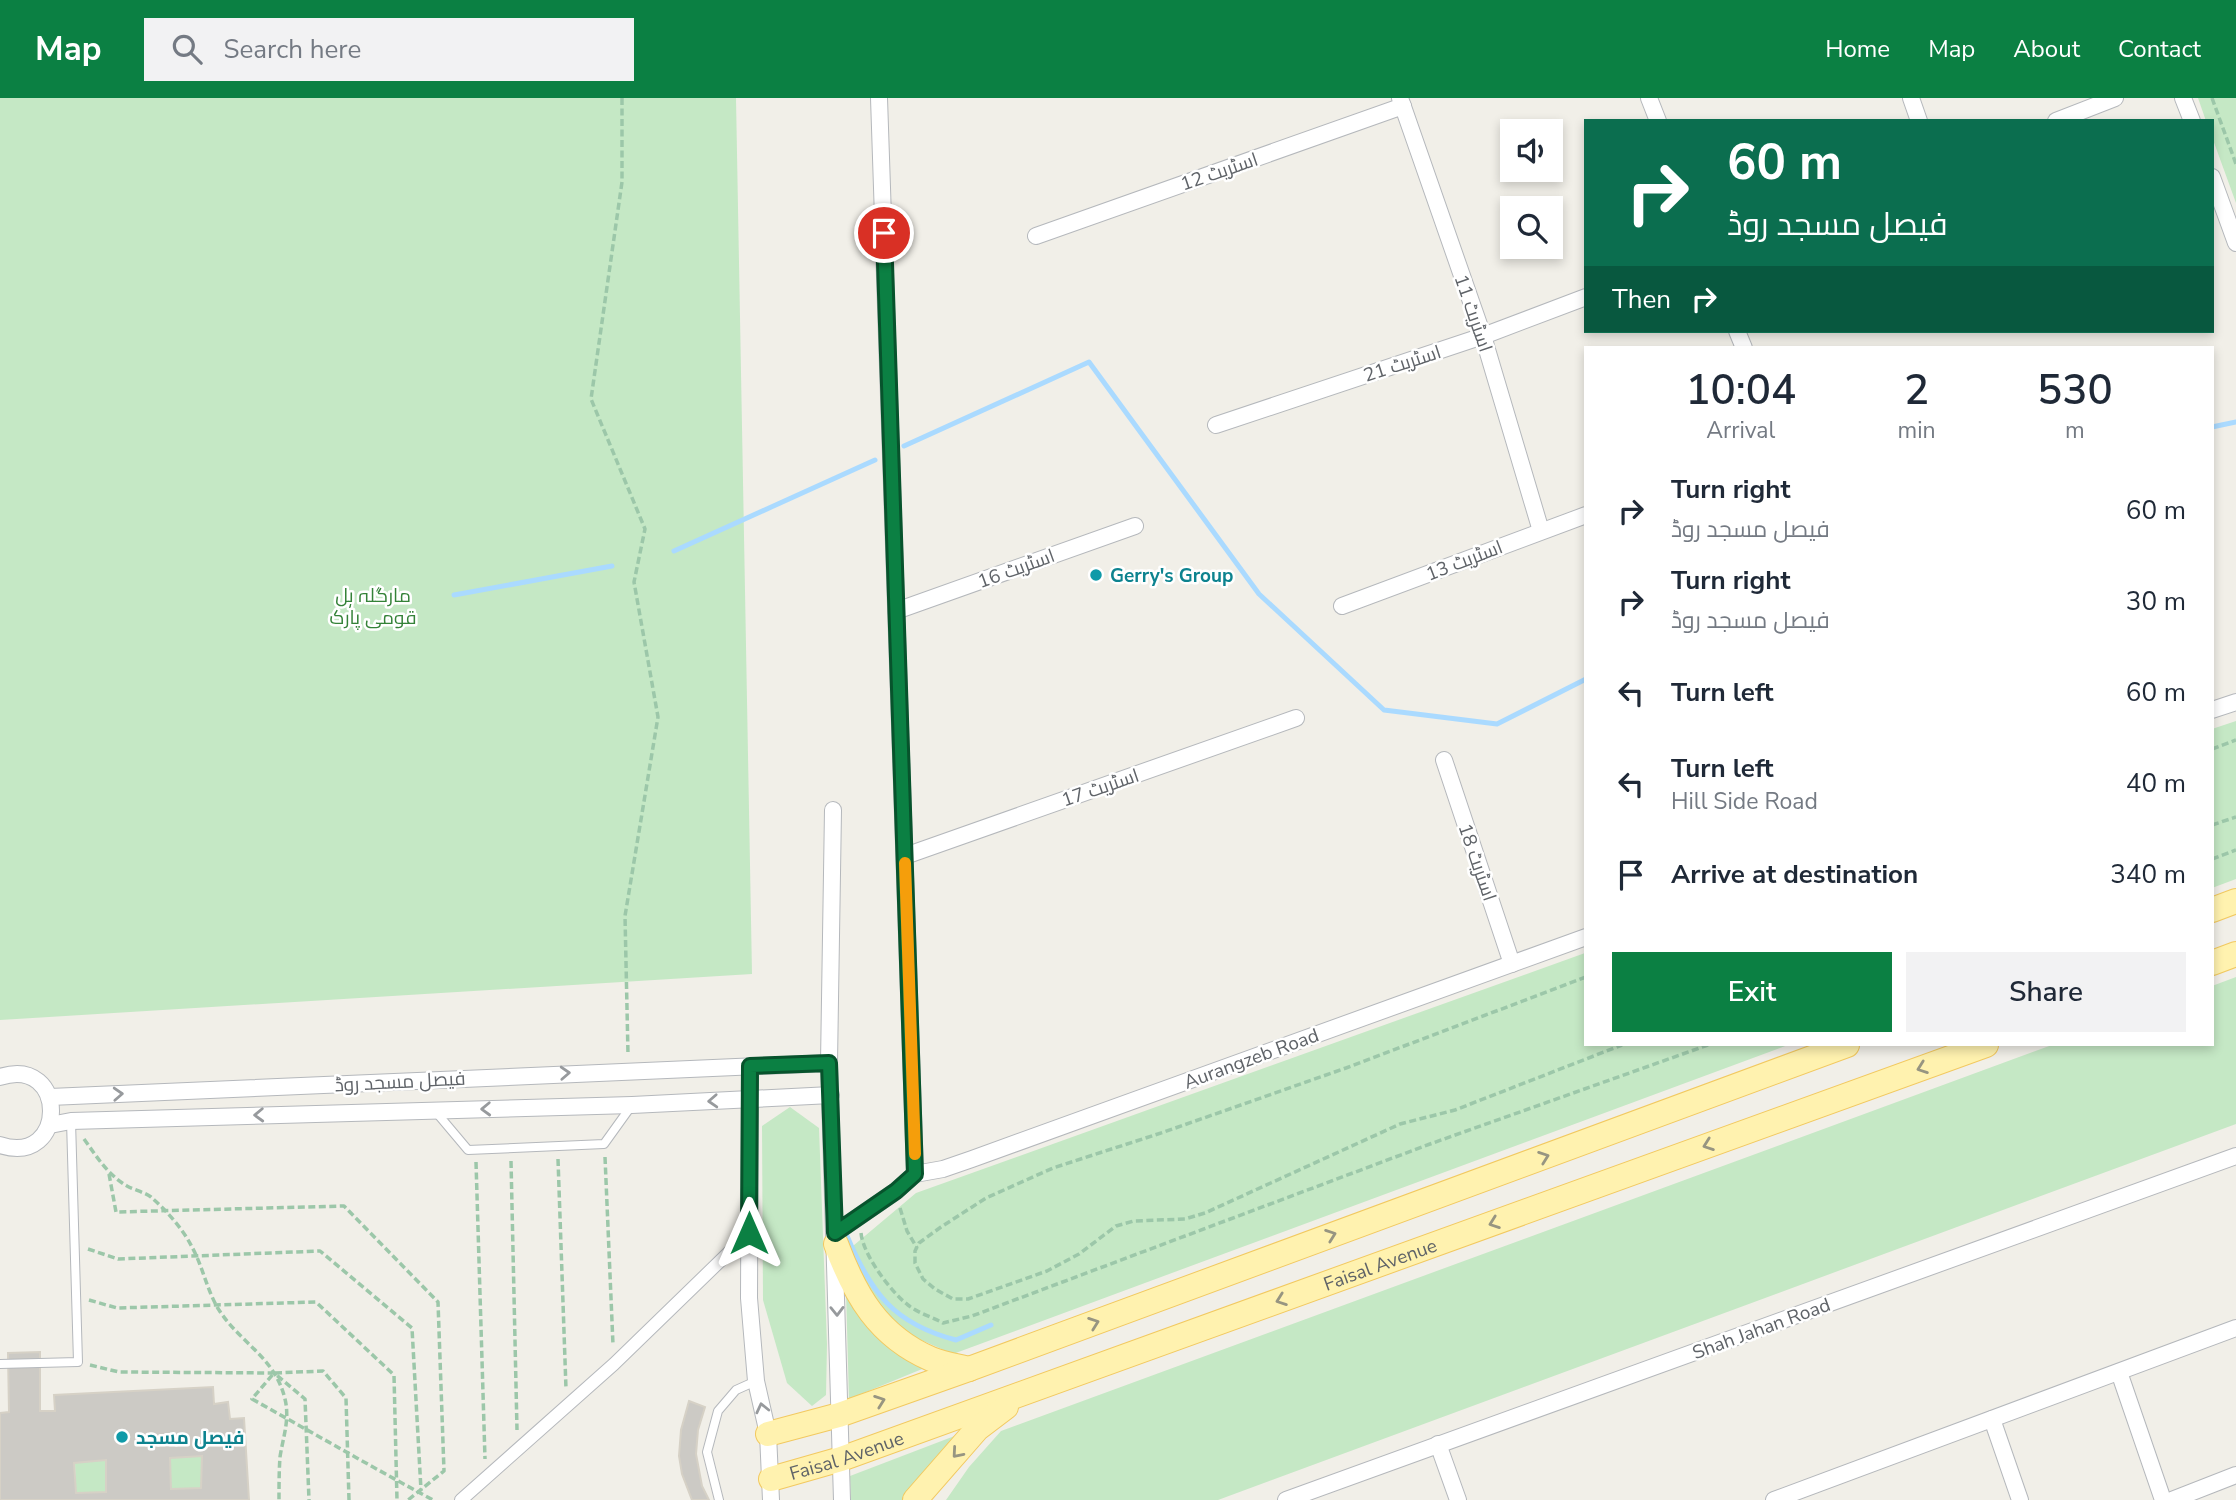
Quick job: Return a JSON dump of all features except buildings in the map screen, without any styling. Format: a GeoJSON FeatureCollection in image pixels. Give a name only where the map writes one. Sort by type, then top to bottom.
{"type":"FeatureCollection","features":[{"type":"Feature","properties":{"kind":"main road"},"geometry":{"type":"LineString","coordinates":[[2214,909],[2236,901]]}},
{"type":"Feature","properties":{"kind":"main road"},"geometry":{"type":"LineString","coordinates":[[2214,962],[2236,954]]}},
{"type":"Feature","properties":{"kind":"main road","name":"Faisal Avenue"},"geometry":{"type":"LineString","coordinates":[[768,1434],[839,1415],[969,1369],[1844,1046]]}},
{"type":"Feature","properties":{"kind":"main road","name":"Faisal Avenue"},"geometry":{"type":"LineString","coordinates":[[771,1489],[841,1459],[1983,1046]]}},
{"type":"Feature","properties":{"kind":"main road"},"geometry":{"type":"LineString","coordinates":[[836,1238],[856,1293],[875,1319],[902,1342],[932,1360],[969,1369]]}},
{"type":"Feature","properties":{"kind":"main road"},"geometry":{"type":"LineString","coordinates":[[915,1500],[977,1429],[1026,1392]]}},
{"type":"Feature","properties":{"kind":"street"},"geometry":{"type":"LineString","coordinates":[[836,1238],[915,1174],[879,98]]}},
{"type":"Feature","properties":{"kind":"street"},"geometry":{"type":"LineString","coordinates":[[1650,98],[1657,119]]}},
{"type":"Feature","properties":{"kind":"street"},"geometry":{"type":"LineString","coordinates":[[1911,98],[1919,119]]}},
{"type":"Feature","properties":{"kind":"street"},"geometry":{"type":"LineString","coordinates":[[2061,119],[2115,98]]}},
{"type":"Feature","properties":{"kind":"street"},"geometry":{"type":"LineString","coordinates":[[2183,98],[2191,119]]}},
{"type":"Feature","properties":{"kind":"street","name":"اسٹریٹ 12"},"geometry":{"type":"LineString","coordinates":[[1036,236],[1401,102]]}},
{"type":"Feature","properties":{"kind":"street","name":"اسٹریٹ 11"},"geometry":{"type":"LineString","coordinates":[[1401,102],[1483,336],[1541,531]]}},
{"type":"Feature","properties":{"kind":"street"},"geometry":{"type":"LineString","coordinates":[[2214,182],[2236,243]]}},
{"type":"Feature","properties":{"kind":"street","name":"اسٹریٹ 21"},"geometry":{"type":"LineString","coordinates":[[1216,425],[1483,336],[1584,298]]}},
{"type":"Feature","properties":{"kind":"street","name":"اسٹریٹ 13"},"geometry":{"type":"LineString","coordinates":[[1342,606],[1584,516]]}},
{"type":"Feature","properties":{"kind":"street","name":"اسٹریٹ 16"},"geometry":{"type":"LineString","coordinates":[[897,611],[1135,526]]}},
{"type":"Feature","properties":{"kind":"street"},"geometry":{"type":"LineString","coordinates":[[2214,709],[2236,702]]}},
{"type":"Feature","properties":{"kind":"street","name":"اسٹریٹ 17"},"geometry":{"type":"LineString","coordinates":[[905,856],[1296,718]]}},
{"type":"Feature","properties":{"kind":"street","name":"اسٹریٹ 18"},"geometry":{"type":"LineString","coordinates":[[1444,760],[1512,964]]}},
{"type":"Feature","properties":{"kind":"street"},"geometry":{"type":"LineString","coordinates":[[833,810],[829,1063],[842,1500]]}},
{"type":"Feature","properties":{"kind":"street","name":"Aurangzeb Road"},"geometry":{"type":"LineString","coordinates":[[915,1174],[943,1170],[1584,938]]}},
{"type":"Feature","properties":{"kind":"street","name":"فیصل مسجد روڈ"},"geometry":{"type":"LineString","coordinates":[[50,1097],[829,1063]]}},
{"type":"Feature","properties":{"kind":"street"},"geometry":{"type":"LineString","coordinates":[[750,1066],[749,1298],[756,1381],[768,1434],[771,1489]]}},
{"type":"Feature","properties":{"kind":"street"},"geometry":{"type":"LineString","coordinates":[[0,1077],[12,1074],[35,1079],[50,1097],[52,1106],[50,1125],[34,1144],[22,1148],[0,1145]]}},
{"type":"Feature","properties":{"kind":"street","name":"فیصل مسجد روڈ"},"geometry":{"type":"LineString","coordinates":[[50,1125],[71,1121],[632,1105],[831,1096]]}},
{"type":"Feature","properties":{"kind":"street","name":"Shah Jahan Road"},"geometry":{"type":"LineString","coordinates":[[1286,1500],[2236,1156]]}},
{"type":"Feature","properties":{"kind":"street"},"geometry":{"type":"LineString","coordinates":[[461,1500],[614,1364],[749,1233]]}},
{"type":"Feature","properties":{"kind":"street"},"geometry":{"type":"LineString","coordinates":[[1774,1500],[2236,1328]]}},
{"type":"Feature","properties":{"kind":"street"},"geometry":{"type":"LineString","coordinates":[[2119,1371],[2163,1500]]}},
{"type":"Feature","properties":{"kind":"street"},"geometry":{"type":"LineString","coordinates":[[1992,1419],[2020,1500]]}},
{"type":"Feature","properties":{"kind":"street"},"geometry":{"type":"LineString","coordinates":[[1438,1444],[1458,1500]]}},
{"type":"Feature","properties":{"kind":"street"},"geometry":{"type":"LineString","coordinates":[[2172,1500],[2236,1475]]}},
{"type":"Feature","properties":{"kind":"lane"},"geometry":{"type":"LineString","coordinates":[[475,1150],[604,1144],[632,1105]]}},
{"type":"Feature","properties":{"kind":"lane","name":"فیصل مسجد روڈ"},"geometry":{"type":"LineString","coordinates":[[435,1111],[468,1150],[475,1150]]}},
{"type":"Feature","properties":{"kind":"lane"},"geometry":{"type":"LineString","coordinates":[[0,1364],[78,1362],[71,1121]]}},
{"type":"Feature","properties":{"kind":"lane"},"geometry":{"type":"LineString","coordinates":[[719,1500],[707,1452],[718,1411],[736,1390],[756,1381]]}},
{"type":"Feature","properties":{"kind":"path"},"geometry":{"type":"LineString","coordinates":[[622,98],[622,182],[591,399],[645,529],[634,582],[658,717],[625,916],[628,1071]]}},
{"type":"Feature","properties":{"kind":"path"},"geometry":{"type":"LineString","coordinates":[[2211,98],[2236,163]]}},
{"type":"Feature","properties":{"kind":"path"},"geometry":{"type":"LineString","coordinates":[[2214,748],[2236,740]]}},
{"type":"Feature","properties":{"kind":"path"},"geometry":{"type":"LineString","coordinates":[[2214,824],[2236,817]]}},
{"type":"Feature","properties":{"kind":"path"},"geometry":{"type":"LineString","coordinates":[[2214,858],[2236,850]]}},
{"type":"Feature","properties":{"kind":"path"},"geometry":{"type":"LineString","coordinates":[[917,1248],[942,1227],[986,1198],[1053,1168],[1346,1068],[1584,978]]}},
{"type":"Feature","properties":{"kind":"path"},"geometry":{"type":"LineString","coordinates":[[896,1191],[907,1231],[917,1248],[915,1263],[923,1279],[947,1297],[968,1299],[1047,1271],[1079,1254],[1116,1226],[1134,1221],[1185,1219],[1205,1213],[1400,1124],[1455,1110],[1619,1046]]}},
{"type":"Feature","properties":{"kind":"path"},"geometry":{"type":"LineString","coordinates":[[859,1217],[862,1246],[885,1280],[908,1305],[943,1323],[972,1316],[1430,1144],[1705,1046]]}},
{"type":"Feature","properties":{"kind":"path"},"geometry":{"type":"LineString","coordinates":[[71,1121],[109,1174],[128,1187],[150,1196],[183,1232],[217,1305],[236,1331],[271,1365],[285,1400],[287,1430],[280,1457],[279,1500]]}},
{"type":"Feature","properties":{"kind":"path"},"geometry":{"type":"LineString","coordinates":[[604,1144],[614,1364]]}},
{"type":"Feature","properties":{"kind":"path"},"geometry":{"type":"LineString","coordinates":[[558,1146],[566,1406]]}},
{"type":"Feature","properties":{"kind":"path"},"geometry":{"type":"LineString","coordinates":[[511,1149],[517,1450]]}},
{"type":"Feature","properties":{"kind":"path"},"geometry":{"type":"LineString","coordinates":[[475,1150],[485,1478]]}},
{"type":"Feature","properties":{"kind":"path"},"geometry":{"type":"LineString","coordinates":[[109,1174],[116,1212],[344,1206],[438,1302],[444,1471],[408,1500]]}},
{"type":"Feature","properties":{"kind":"path"},"geometry":{"type":"LineString","coordinates":[[75,1245],[118,1259],[320,1251],[412,1328],[420,1491]]}},
{"type":"Feature","properties":{"kind":"path"},"geometry":{"type":"LineString","coordinates":[[76,1296],[117,1308],[316,1302],[394,1375],[397,1500]]}},
{"type":"Feature","properties":{"kind":"path"},"geometry":{"type":"LineString","coordinates":[[78,1362],[119,1372],[323,1371],[346,1398],[349,1500]]}},
{"type":"Feature","properties":{"kind":"path"},"geometry":{"type":"LineString","coordinates":[[274,1373],[252,1399],[433,1500]]}},
{"type":"Feature","properties":{"kind":"path"},"geometry":{"type":"LineString","coordinates":[[274,1373],[305,1399],[309,1500]]}},
{"type":"Feature","properties":{"kind":"green space","name":"مارگلہ ہل قومی پارک"},"geometry":{"type":"Polygon","coordinates":[[[0,98],[736,98],[752,974],[0,1020],[0,98]]]}},
{"type":"Feature","properties":{"kind":"green space"},"geometry":{"type":"Polygon","coordinates":[[[2198,98],[2236,98],[2236,203],[2214,142],[2214,119],[2205,119],[2198,98]]]}},
{"type":"Feature","properties":{"kind":"green space"},"geometry":{"type":"Polygon","coordinates":[[[2236,721],[2236,879],[2214,887],[2214,728],[2236,721]]]}},
{"type":"Feature","properties":{"kind":"green space"},"geometry":{"type":"Polygon","coordinates":[[[1584,953],[1584,1046],[1785,1046],[953,1354],[905,1333],[876,1305],[847,1251],[916,1193],[1584,953]]]}},
{"type":"Feature","properties":{"kind":"green space"},"geometry":{"type":"Polygon","coordinates":[[[2236,977],[2236,1124],[1218,1500],[946,1500],[969,1467],[1001,1431],[2049,1046],[2214,1046],[2214,985],[2236,977]]]}},
{"type":"Feature","properties":{"kind":"green space"},"geometry":{"type":"Polygon","coordinates":[[[790,1107],[819,1128],[827,1344],[826,1395],[812,1406],[787,1383],[763,1300],[762,1126],[790,1107]]]}},
{"type":"Feature","properties":{"kind":"green space"},"geometry":{"type":"Polygon","coordinates":[[[846,1291],[927,1367],[849,1399],[846,1291]]]}},
{"type":"Feature","properties":{"kind":"green space"},"geometry":{"type":"Polygon","coordinates":[[[965,1432],[906,1500],[851,1500],[850,1476],[965,1432]]]}},
{"type":"Feature","properties":{"kind":"green space"},"geometry":{"type":"Polygon","coordinates":[[[202,1456],[201,1488],[171,1489],[170,1458],[202,1456]]]}},
{"type":"Feature","properties":{"kind":"green space"},"geometry":{"type":"Polygon","coordinates":[[[106,1460],[106,1492],[76,1493],[75,1463],[106,1460]]]}},
{"type":"Feature","properties":{"kind":"waterway"},"geometry":{"type":"LineString","coordinates":[[904,446],[1089,362],[1259,594],[1384,710],[1497,724],[1584,680]]}},
{"type":"Feature","properties":{"kind":"waterway"},"geometry":{"type":"LineString","coordinates":[[2214,427],[2236,422]]}},
{"type":"Feature","properties":{"kind":"waterway"},"geometry":{"type":"LineString","coordinates":[[674,551],[875,460]]}},
{"type":"Feature","properties":{"kind":"waterway"},"geometry":{"type":"LineString","coordinates":[[454,595],[612,566]]}},
{"type":"Feature","properties":{"kind":"waterway"},"geometry":{"type":"LineString","coordinates":[[847,1236],[865,1274],[876,1290],[887,1303],[916,1325],[956,1340],[991,1325]]}},
{"type":"Feature","properties":{"kind":"slow traffic"},"geometry":{"type":"LineString","coordinates":[[905,863],[915,1154]]}},
{"type":"Feature","properties":{"kind":"place","name":"Gerry's Group"},"geometry":{"type":"Point","coordinates":[1096,575]}},
{"type":"Feature","properties":{"kind":"place","name":"فیصل مسجد"},"geometry":{"type":"Point","coordinates":[122,1437]}},
{"type":"Feature","properties":{"kind":"route"},"geometry":{"type":"LineString","coordinates":[[749,1233],[750,1066],[829,1063],[835,1233],[896,1191],[915,1174],[884,233]]}}]}
